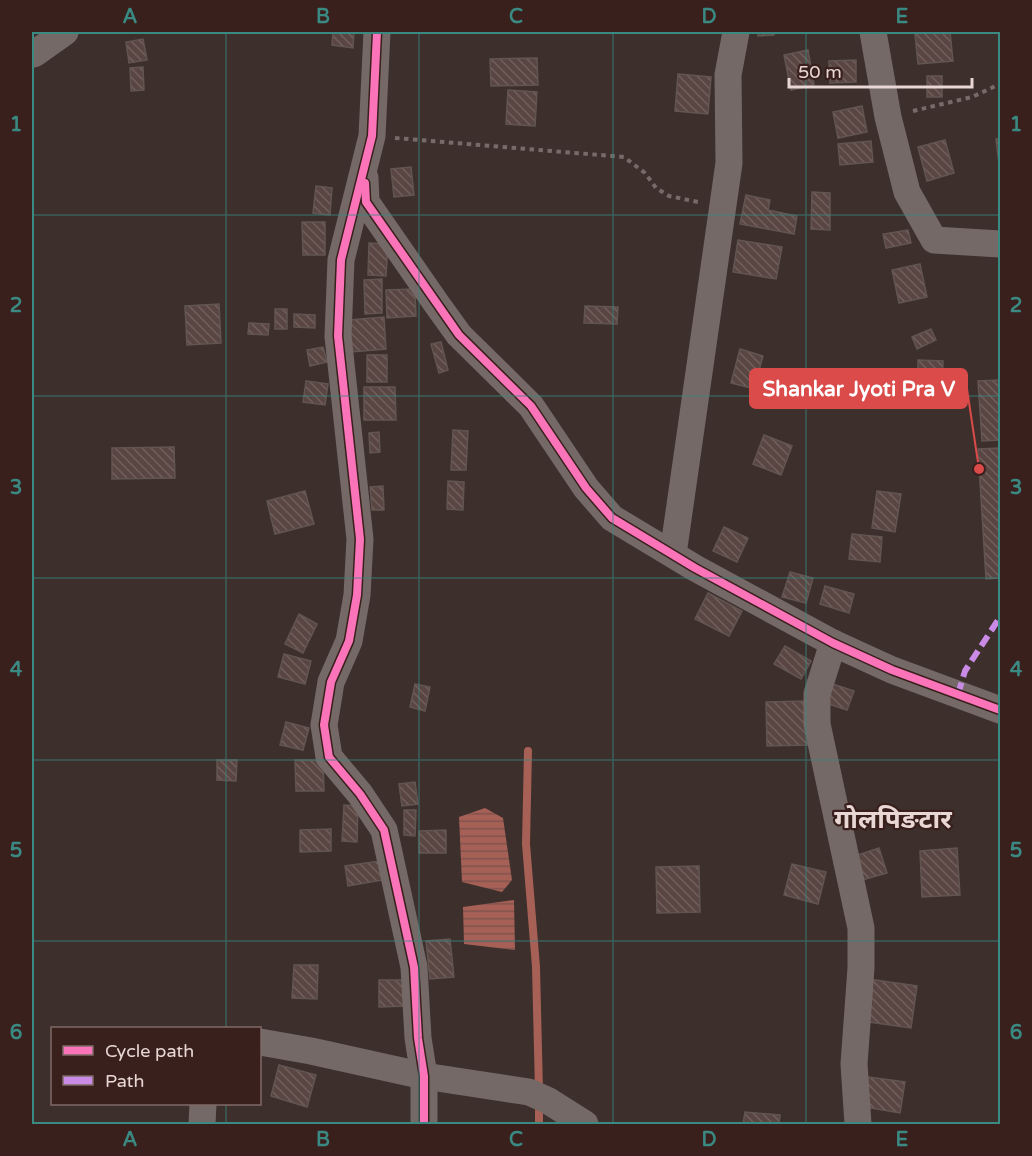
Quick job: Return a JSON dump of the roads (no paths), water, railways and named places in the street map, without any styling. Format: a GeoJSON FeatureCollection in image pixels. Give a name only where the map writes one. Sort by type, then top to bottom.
{"type":"FeatureCollection","features":[{"type":"Feature","properties":{"kind":"street"},"geometry":{"type":"LineString","coordinates":[[32,54],[65,32]]}},
{"type":"Feature","properties":{"kind":"street"},"geometry":{"type":"LineString","coordinates":[[376,32],[372,136],[340,260],[338,336],[360,539],[357,595],[349,641],[331,682],[324,725],[329,757],[360,794],[384,830],[414,967],[418,1038],[424,1076],[424,1125]]}},
{"type":"Feature","properties":{"kind":"street"},"geometry":{"type":"LineString","coordinates":[[673,554],[729,164],[728,75],[736,32]]}},
{"type":"Feature","properties":{"kind":"street"},"geometry":{"type":"LineString","coordinates":[[873,32],[888,117],[907,192],[934,240],[1000,244]]}},
{"type":"Feature","properties":{"kind":"street"},"geometry":{"type":"LineString","coordinates":[[364,168],[366,202],[459,335],[531,406],[586,488],[612,518],[833,643],[892,670],[1000,710]]}},
{"type":"Feature","properties":{"kind":"street"},"geometry":{"type":"LineString","coordinates":[[833,643],[817,693],[818,724],[861,928],[861,969],[854,1064],[858,1125]]}},
{"type":"Feature","properties":{"kind":"street"},"geometry":{"type":"LineString","coordinates":[[261,1042],[424,1076],[538,1096],[585,1125]]}},
{"type":"Feature","properties":{"kind":"street"},"geometry":{"type":"LineString","coordinates":[[202,1125],[204,1105]]}},
{"type":"Feature","properties":{"kind":"waterway"},"geometry":{"type":"LineString","coordinates":[[528,751],[526,844],[536,967],[539,1091]]}},
{"type":"Feature","properties":{"kind":"waterway"},"geometry":{"type":"LineString","coordinates":[[539,1103],[539,1124]]}},
{"type":"Feature","properties":{"kind":"place","name":"Shankar Jyoti Pra V"},"geometry":{"type":"Point","coordinates":[979,469]}},
{"type":"Feature","properties":{"kind":"district","name":"गोलपिङटार"},"geometry":{"type":"Point","coordinates":[893,819]}}]}
